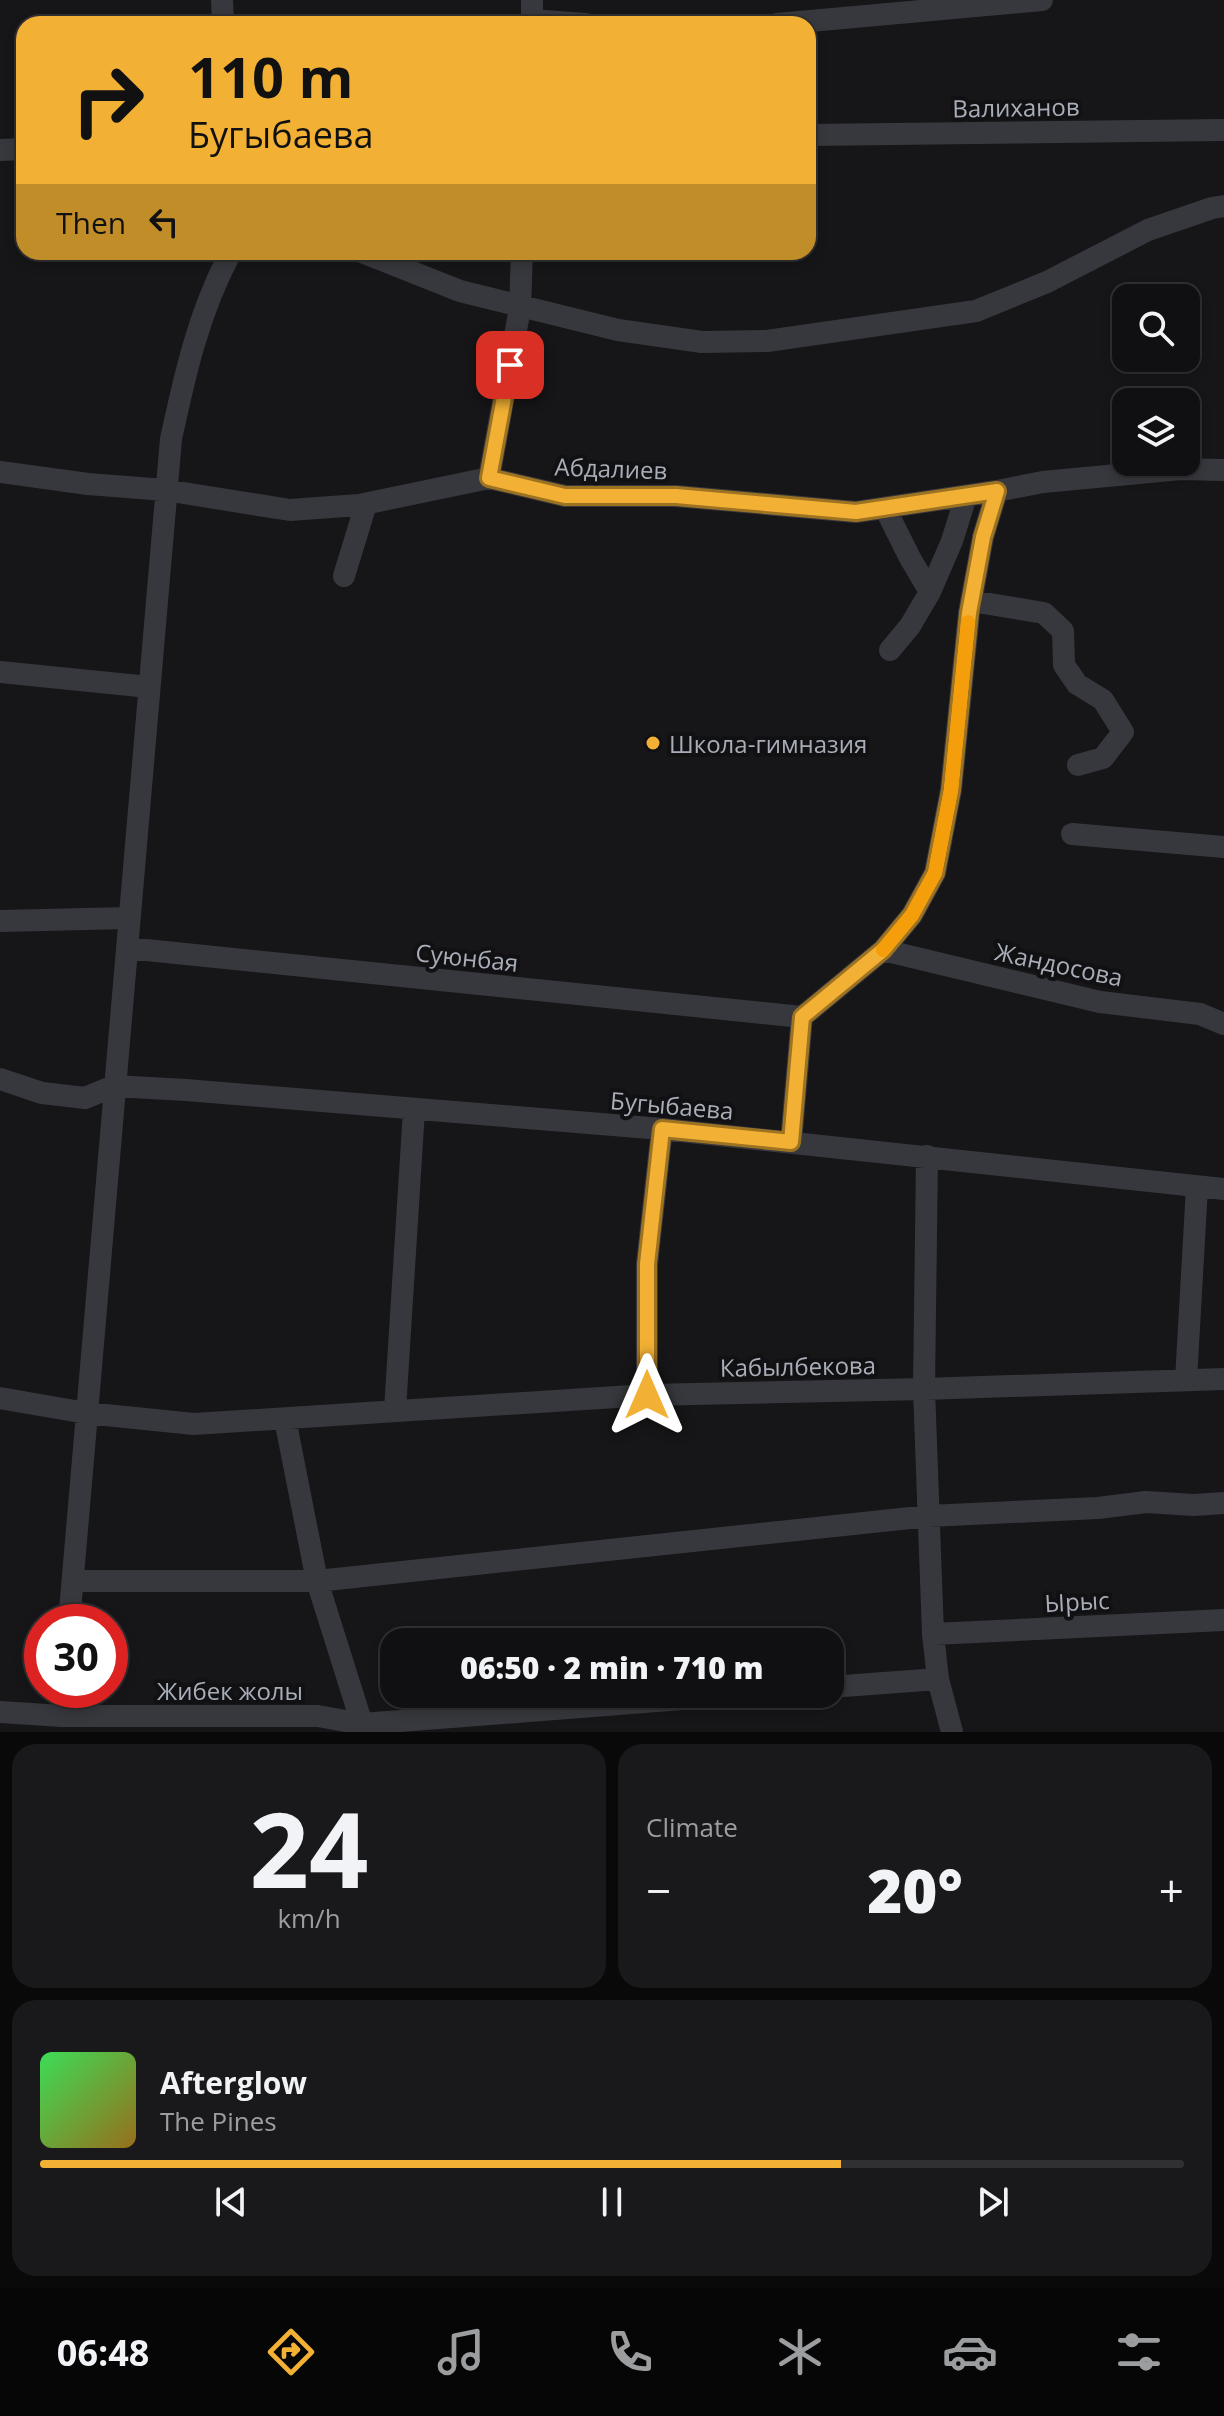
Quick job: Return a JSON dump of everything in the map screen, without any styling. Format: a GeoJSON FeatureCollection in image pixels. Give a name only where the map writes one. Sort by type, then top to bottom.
{"type":"FeatureCollection","features":[{"type":"Feature","properties":{"kind":"street"},"geometry":{"type":"LineString","coordinates":[[816,20],[1042,0]]}},
{"type":"Feature","properties":{"kind":"street","name":"Валиханов"},"geometry":{"type":"LineString","coordinates":[[816,135],[1224,130]]}},
{"type":"Feature","properties":{"kind":"street"},"geometry":{"type":"LineString","coordinates":[[382,260],[460,291],[618,330],[702,342],[767,341],[976,311],[1047,282],[1148,230],[1224,206]]}},
{"type":"Feature","properties":{"kind":"street"},"geometry":{"type":"LineString","coordinates":[[71,1604],[165,490],[171,439],[188,359],[215,282],[227,260]]}},
{"type":"Feature","properties":{"kind":"street"},"geometry":{"type":"LineString","coordinates":[[489,478],[520,308],[522,260]]}},
{"type":"Feature","properties":{"kind":"street","name":"Абдалиев"},"geometry":{"type":"LineString","coordinates":[[0,472],[165,490],[290,510],[366,504],[489,478],[565,496],[676,496],[856,512],[1059,480],[1181,469],[1224,470]]}},
{"type":"Feature","properties":{"kind":"street"},"geometry":{"type":"LineString","coordinates":[[791,1142],[802,1017],[883,950],[912,915],[935,873],[951,790],[971,601],[983,537],[997,491]]}},
{"type":"Feature","properties":{"kind":"street"},"geometry":{"type":"LineString","coordinates":[[890,650],[910,626],[930,592],[952,541],[966,496]]}},
{"type":"Feature","properties":{"kind":"street"},"geometry":{"type":"LineString","coordinates":[[344,576],[366,504]]}},
{"type":"Feature","properties":{"kind":"street"},"geometry":{"type":"LineString","coordinates":[[885,508],[930,592]]}},
{"type":"Feature","properties":{"kind":"street"},"geometry":{"type":"LineString","coordinates":[[971,601],[1044,613],[1063,631],[1064,665],[1077,684],[1103,700],[1123,732],[1103,758],[1078,765]]}},
{"type":"Feature","properties":{"kind":"street"},"geometry":{"type":"LineString","coordinates":[[0,672],[149,687]]}},
{"type":"Feature","properties":{"kind":"street"},"geometry":{"type":"LineString","coordinates":[[1072,834],[1224,847]]}},
{"type":"Feature","properties":{"kind":"street"},"geometry":{"type":"LineString","coordinates":[[0,921],[128,918]]}},
{"type":"Feature","properties":{"kind":"street","name":"Суюнбая"},"geometry":{"type":"LineString","coordinates":[[127,948],[802,1017]]}},
{"type":"Feature","properties":{"kind":"street","name":"Жандосова"},"geometry":{"type":"LineString","coordinates":[[883,950],[1100,1002],[1200,1014],[1224,1024]]}},
{"type":"Feature","properties":{"kind":"street"},"geometry":{"type":"LineString","coordinates":[[0,1079],[42,1093],[85,1098],[114,1086]]}},
{"type":"Feature","properties":{"kind":"street","name":"Бугыбаева"},"geometry":{"type":"LineString","coordinates":[[114,1086],[662,1129],[1224,1189]]}},
{"type":"Feature","properties":{"kind":"street"},"geometry":{"type":"LineString","coordinates":[[395,1410],[414,1110]]}},
{"type":"Feature","properties":{"kind":"street"},"geometry":{"type":"LineString","coordinates":[[647,1395],[647,1264],[662,1129]]}},
{"type":"Feature","properties":{"kind":"street"},"geometry":{"type":"LineString","coordinates":[[927,1156],[924,1389],[933,1634],[938,1679],[952,1732]]}},
{"type":"Feature","properties":{"kind":"street"},"geometry":{"type":"LineString","coordinates":[[1186,1380],[1197,1187]]}},
{"type":"Feature","properties":{"kind":"street","name":"Кабылбекова"},"geometry":{"type":"LineString","coordinates":[[0,1398],[86,1413],[194,1424],[647,1395],[1224,1379]]}},
{"type":"Feature","properties":{"kind":"street"},"geometry":{"type":"LineString","coordinates":[[285,1419],[317,1581],[362,1724],[567,1708]]}},
{"type":"Feature","properties":{"kind":"street"},"geometry":{"type":"LineString","coordinates":[[73,1581],[317,1581],[929,1516],[1098,1508],[1146,1502],[1224,1503]]}},
{"type":"Feature","properties":{"kind":"street","name":"Ырыс"},"geometry":{"type":"LineString","coordinates":[[933,1634],[1224,1620]]}},
{"type":"Feature","properties":{"kind":"street"},"geometry":{"type":"LineString","coordinates":[[844,1686],[938,1679]]}},
{"type":"Feature","properties":{"kind":"street"},"geometry":{"type":"LineString","coordinates":[[62,1716],[63,1708]]}},
{"type":"Feature","properties":{"kind":"street","name":"Жибек жолы"},"geometry":{"type":"LineString","coordinates":[[0,1712],[362,1724]]}},
{"type":"Feature","properties":{"kind":"slow traffic"},"geometry":{"type":"LineString","coordinates":[[883,950],[912,915],[935,873],[951,790],[968,622]]}},
{"type":"Feature","properties":{"kind":"place","name":"Школа-гимназия"},"geometry":{"type":"Point","coordinates":[653,743]}},
{"type":"Feature","properties":{"kind":"route"},"geometry":{"type":"LineString","coordinates":[[510,365],[489,478],[565,496],[676,496],[856,512],[997,491],[983,537],[969,613],[951,790],[935,873],[912,915],[883,950],[802,1017],[791,1142],[662,1129],[647,1264],[647,1395]]}}]}
